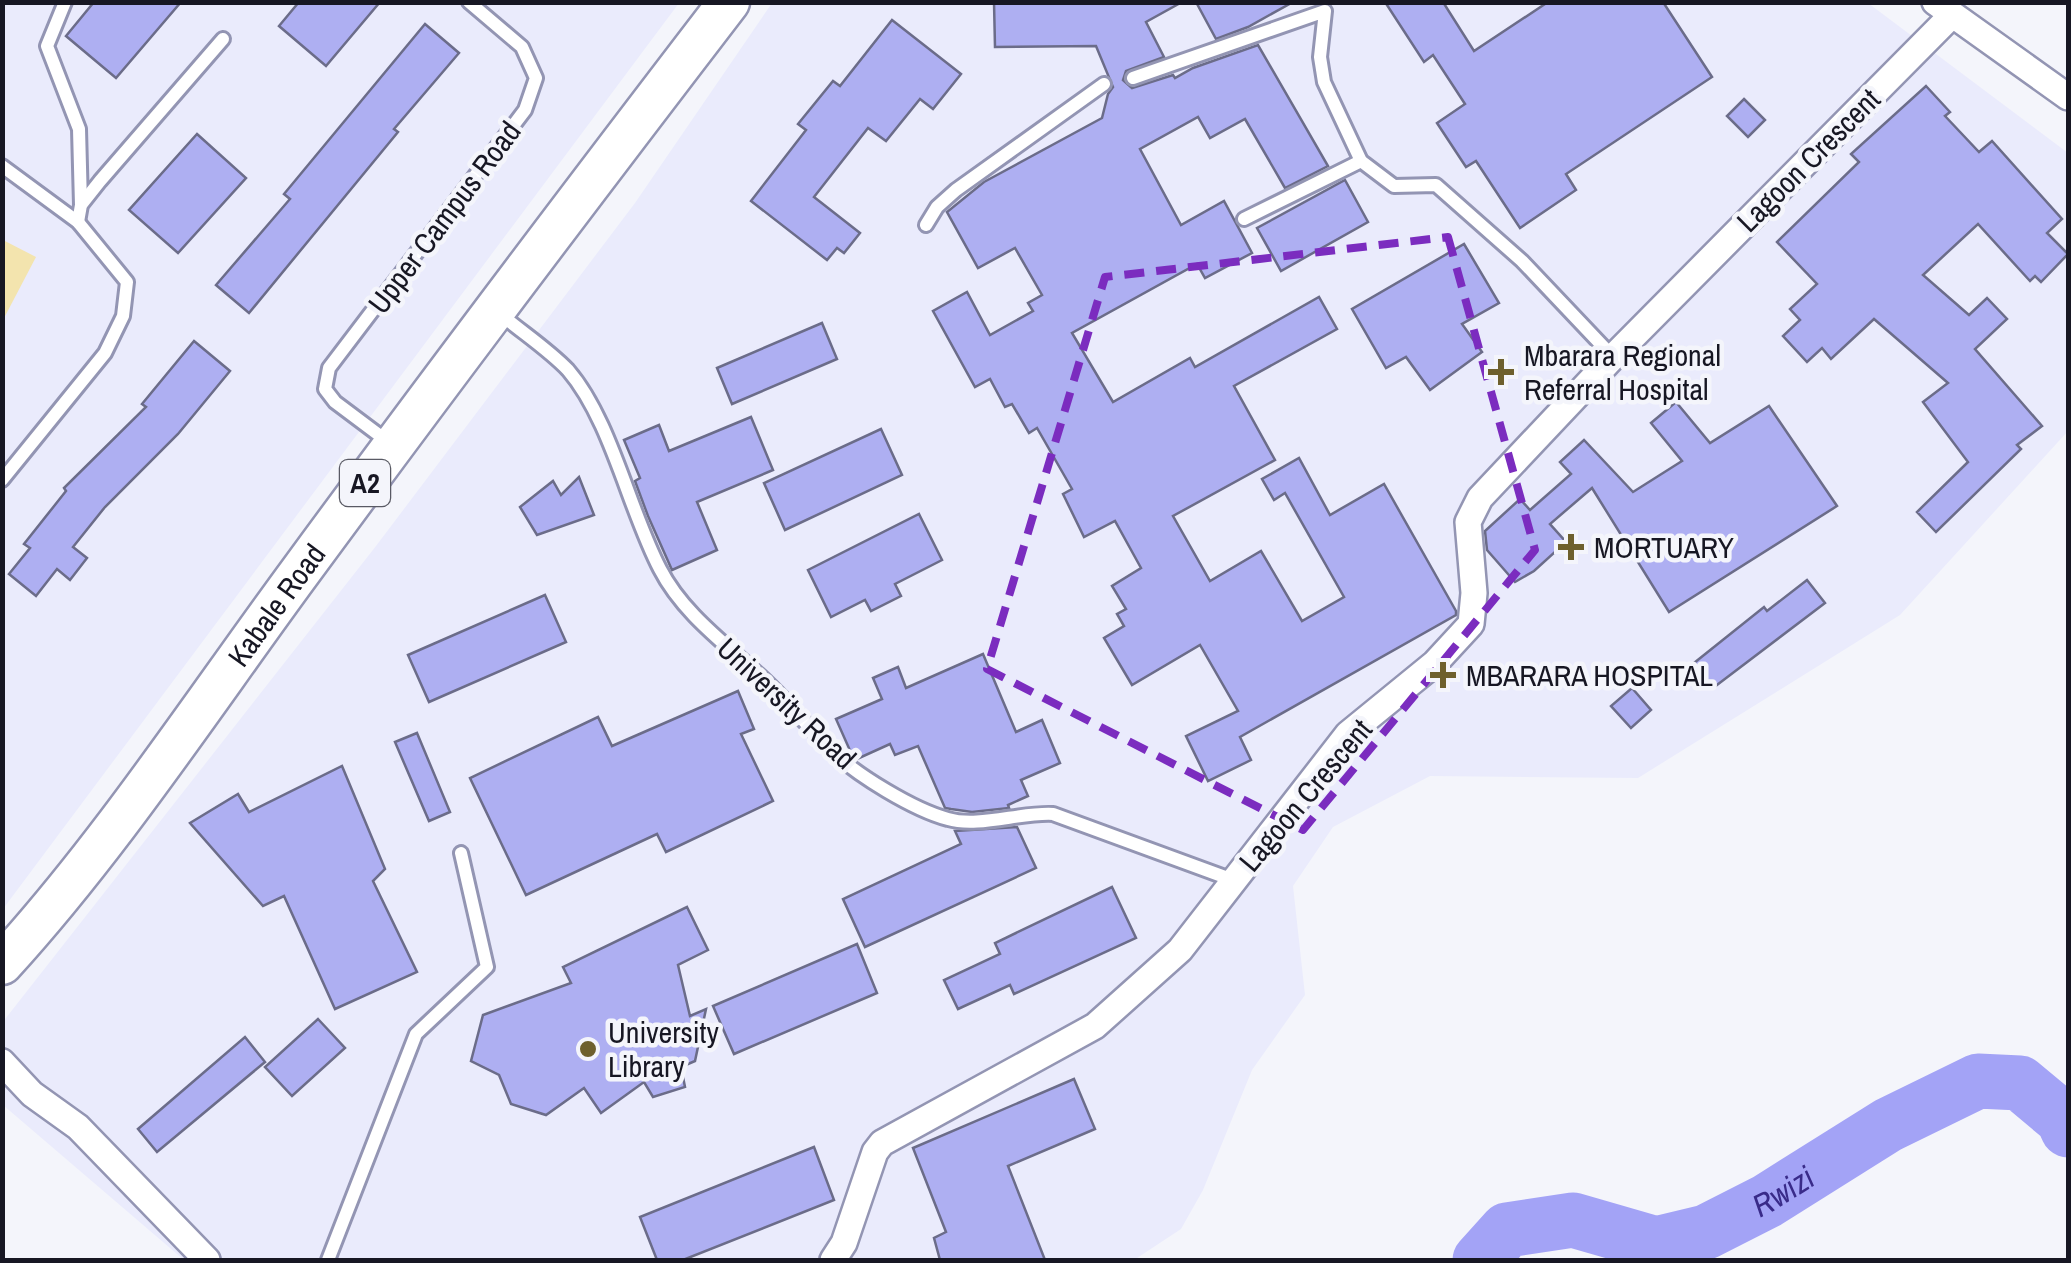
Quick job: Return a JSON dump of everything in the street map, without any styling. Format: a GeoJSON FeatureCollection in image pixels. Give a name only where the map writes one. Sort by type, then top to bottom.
{"type":"FeatureCollection","features":[{"type":"Feature","properties":{"kind":"main road","name":"Kabale Road"},"geometry":{"type":"LineString","coordinates":[[2,964],[30,934],[133,800],[393,445],[729,2]]}},
{"type":"Feature","properties":{"kind":"street"},"geometry":{"type":"LineString","coordinates":[[1943,8],[2068,97]]}},
{"type":"Feature","properties":{"kind":"street","name":"Lagoon Crescent"},"geometry":{"type":"LineString","coordinates":[[832,1260],[844,1243],[875,1152],[882,1143],[1095,1026],[1162,970],[1348,734],[1435,663],[1471,624],[1474,593],[1468,522],[1480,498],[1943,8]]}},
{"type":"Feature","properties":{"kind":"street"},"geometry":{"type":"LineString","coordinates":[[2,1062],[32,1094],[78,1127],[207,1260]]}},
{"type":"Feature","properties":{"kind":"street"},"geometry":{"type":"LineString","coordinates":[[2,1088],[32,1094]]}},
{"type":"Feature","properties":{"kind":"lane"},"geometry":{"type":"LineString","coordinates":[[65,2],[46,46],[79,129],[78,222]]}},
{"type":"Feature","properties":{"kind":"lane","name":"Upper Campus Road"},"geometry":{"type":"LineString","coordinates":[[393,445],[335,402],[325,389],[329,368],[525,110],[536,78],[522,47],[469,2]]}},
{"type":"Feature","properties":{"kind":"lane"},"geometry":{"type":"LineString","coordinates":[[1133,78],[1325,11],[1320,57],[1324,82],[1362,161],[1394,186],[1436,185],[1522,260],[1613,358]]}},
{"type":"Feature","properties":{"kind":"lane"},"geometry":{"type":"LineString","coordinates":[[81,205],[224,39]]}},
{"type":"Feature","properties":{"kind":"lane"},"geometry":{"type":"LineString","coordinates":[[926,225],[937,207],[956,190],[1104,84]]}},
{"type":"Feature","properties":{"kind":"lane"},"geometry":{"type":"LineString","coordinates":[[1244,219],[1362,161]]}},
{"type":"Feature","properties":{"kind":"lane"},"geometry":{"type":"LineString","coordinates":[[2,166],[78,222],[127,282],[123,316],[105,353],[2,480]]}},
{"type":"Feature","properties":{"kind":"lane","name":"University Road"},"geometry":{"type":"LineString","coordinates":[[496,310],[568,370],[600,420],[661,572],[691,611],[722,646],[756,672],[851,766],[911,803],[951,820],[1005,818],[1032,812],[1053,814],[1234,880]]}},
{"type":"Feature","properties":{"kind":"lane"},"geometry":{"type":"LineString","coordinates":[[328,1260],[416,1034],[487,967],[461,853]]}},
{"type":"Feature","properties":{"kind":"highlighted area"},"geometry":{"type":"Polygon","coordinates":[[[1448,237],[1535,550],[1303,830],[987,669],[1105,277],[1448,237]]]}},
{"type":"Feature","properties":{"kind":"shaded area"},"geometry":{"type":"Polygon","coordinates":[[[3,3],[679,3],[3,909],[3,3]]]}},
{"type":"Feature","properties":{"kind":"shaded area"},"geometry":{"type":"Polygon","coordinates":[[[772,3],[1868,3],[2068,153],[2068,431],[1900,615],[1638,778],[1430,776],[1333,827],[1293,886],[1305,995],[1252,1070],[1203,1190],[1181,1229],[1134,1260],[184,1260],[3,1105],[2,1023],[376,546],[635,203],[772,3]]]}},
{"type":"Feature","properties":{"kind":"shaded area"},"geometry":{"type":"Polygon","coordinates":[[[3,240],[36,257],[3,320],[3,240]]]}},
{"type":"Feature","properties":{"kind":"building"},"geometry":{"type":"Polygon","coordinates":[[[94,2],[181,2],[116,78],[66,36],[94,2]]]}},
{"type":"Feature","properties":{"kind":"building"},"geometry":{"type":"Polygon","coordinates":[[[299,2],[380,2],[326,66],[279,26],[299,2]]]}},
{"type":"Feature","properties":{"kind":"building"},"geometry":{"type":"Polygon","coordinates":[[[994,2],[1182,2],[1146,22],[1164,57],[1126,71],[1123,80],[1132,88],[1173,75],[1175,78],[1258,45],[1328,166],[1285,188],[1245,119],[1210,138],[1198,117],[1140,149],[1181,225],[1224,201],[1252,253],[1205,278],[1197,264],[1072,333],[1113,402],[1190,358],[1195,367],[1319,297],[1337,329],[1234,386],[1275,460],[1173,516],[1210,581],[1261,551],[1302,621],[1344,597],[1285,493],[1274,500],[1262,479],[1299,458],[1330,515],[1384,484],[1456,611],[1456,615],[1240,737],[1251,760],[1208,781],[1186,736],[1238,711],[1200,645],[1132,685],[1104,638],[1124,626],[1117,614],[1126,609],[1112,586],[1141,568],[1115,521],[1084,537],[1063,494],[1072,489],[1037,428],[1029,433],[1012,404],[1005,407],[990,379],[975,387],[933,311],[967,292],[990,335],[1033,311],[1028,303],[1042,295],[1015,248],[978,268],[947,212],[984,182],[1102,118],[1113,87],[1096,46],[995,47],[994,2]]]}},
{"type":"Feature","properties":{"kind":"building"},"geometry":{"type":"Polygon","coordinates":[[[1196,2],[1293,2],[1248,27],[1216,39],[1196,2]]]}},
{"type":"Feature","properties":{"kind":"building"},"geometry":{"type":"Polygon","coordinates":[[[1385,2],[1443,2],[1474,51],[1548,2],[1663,2],[1712,77],[1566,174],[1576,190],[1520,228],[1476,161],[1466,167],[1437,123],[1465,104],[1433,55],[1424,62],[1385,2]]]}},
{"type":"Feature","properties":{"kind":"building"},"geometry":{"type":"Polygon","coordinates":[[[892,20],[961,74],[933,109],[920,99],[886,141],[868,128],[814,197],[860,233],[844,253],[837,248],[827,260],[751,201],[806,130],[798,124],[833,81],[840,86],[892,20]]]}},
{"type":"Feature","properties":{"kind":"building"},"geometry":{"type":"Polygon","coordinates":[[[425,24],[459,53],[249,313],[216,285],[290,199],[284,194],[425,24]]]}},
{"type":"Feature","properties":{"kind":"building"},"geometry":{"type":"Polygon","coordinates":[[[1926,86],[1950,112],[1945,116],[1979,152],[1992,141],[2062,219],[2047,233],[2068,254],[2041,282],[2035,276],[2030,281],[1978,224],[1923,275],[1969,315],[1987,298],[2007,319],[1975,349],[2042,426],[2017,445],[2021,449],[1936,532],[1917,512],[1968,462],[1923,402],[1948,383],[1874,319],[1831,359],[1822,348],[1807,362],[1783,336],[1800,320],[1790,309],[1817,284],[1777,242],[1859,162],[1851,154],[1926,86]]]}},
{"type":"Feature","properties":{"kind":"building"},"geometry":{"type":"Polygon","coordinates":[[[1744,99],[1765,120],[1748,137],[1727,116],[1744,99]]]}},
{"type":"Feature","properties":{"kind":"building"},"geometry":{"type":"Polygon","coordinates":[[[197,134],[246,178],[178,253],[129,210],[197,134]]]}},
{"type":"Feature","properties":{"kind":"building"},"geometry":{"type":"Polygon","coordinates":[[[1345,180],[1368,222],[1281,271],[1257,228],[1345,180]]]}},
{"type":"Feature","properties":{"kind":"building"},"geometry":{"type":"Polygon","coordinates":[[[1464,244],[1499,303],[1462,324],[1482,352],[1430,390],[1406,357],[1386,368],[1352,309],[1464,244]]]}},
{"type":"Feature","properties":{"kind":"building"},"geometry":{"type":"Polygon","coordinates":[[[822,323],[837,359],[732,404],[717,368],[822,323]]]}},
{"type":"Feature","properties":{"kind":"building"},"geometry":{"type":"Polygon","coordinates":[[[194,341],[230,371],[178,434],[105,507],[73,547],[87,558],[70,580],[57,569],[36,596],[9,574],[30,548],[24,544],[66,491],[64,488],[146,407],[142,404],[194,341]]]}},
{"type":"Feature","properties":{"kind":"building"},"geometry":{"type":"Polygon","coordinates":[[[1676,402],[1710,443],[1769,406],[1837,506],[1669,612],[1592,488],[1550,524],[1566,542],[1534,571],[1515,582],[1487,550],[1485,531],[1520,499],[1530,510],[1571,474],[1560,462],[1584,440],[1633,492],[1682,461],[1651,423],[1676,402]]]}},
{"type":"Feature","properties":{"kind":"building"},"geometry":{"type":"Polygon","coordinates":[[[751,417],[773,470],[697,502],[717,550],[672,570],[635,481],[640,478],[624,440],[659,425],[669,451],[751,417]]]}},
{"type":"Feature","properties":{"kind":"building"},"geometry":{"type":"Polygon","coordinates":[[[881,429],[902,475],[785,530],[764,483],[881,429]]]}},
{"type":"Feature","properties":{"kind":"building"},"geometry":{"type":"Polygon","coordinates":[[[579,477],[594,515],[537,535],[520,507],[553,481],[561,495],[579,477]]]}},
{"type":"Feature","properties":{"kind":"building"},"geometry":{"type":"Polygon","coordinates":[[[919,514],[942,560],[895,584],[901,596],[871,611],[865,600],[831,617],[808,570],[919,514]]]}},
{"type":"Feature","properties":{"kind":"building"},"geometry":{"type":"Polygon","coordinates":[[[1807,580],[1825,603],[1713,688],[1694,663],[1764,607],[1767,611],[1807,580]]]}},
{"type":"Feature","properties":{"kind":"building"},"geometry":{"type":"Polygon","coordinates":[[[545,595],[566,642],[429,702],[408,655],[545,595]]]}},
{"type":"Feature","properties":{"kind":"building"},"geometry":{"type":"Polygon","coordinates":[[[983,654],[1016,732],[1042,720],[1060,763],[1021,780],[1028,796],[1008,805],[1009,808],[972,812],[945,808],[918,746],[895,755],[890,744],[857,759],[852,755],[836,719],[882,699],[873,678],[898,667],[906,688],[983,654]]]}},
{"type":"Feature","properties":{"kind":"building"},"geometry":{"type":"Polygon","coordinates":[[[1632,688],[1651,710],[1631,728],[1611,706],[1632,688]]]}},
{"type":"Feature","properties":{"kind":"building"},"geometry":{"type":"Polygon","coordinates":[[[738,691],[754,729],[741,734],[773,801],[666,852],[657,834],[526,895],[470,778],[598,717],[612,746],[738,691]]]}},
{"type":"Feature","properties":{"kind":"building"},"geometry":{"type":"Polygon","coordinates":[[[417,733],[450,812],[429,821],[395,742],[417,733]]]}},
{"type":"Feature","properties":{"kind":"building"},"geometry":{"type":"Polygon","coordinates":[[[342,766],[385,869],[373,881],[417,972],[335,1009],[284,896],[263,906],[190,823],[238,794],[249,812],[342,766]]]}},
{"type":"Feature","properties":{"kind":"building"},"geometry":{"type":"Polygon","coordinates":[[[1017,827],[1036,868],[865,947],[843,899],[961,844],[955,831],[1017,827]]]}},
{"type":"Feature","properties":{"kind":"building"},"geometry":{"type":"Polygon","coordinates":[[[1112,887],[1136,938],[1014,994],[1010,985],[958,1009],[944,980],[1000,954],[995,943],[1112,887]]]}},
{"type":"Feature","properties":{"kind":"building","name":"University Library"},"geometry":{"type":"Polygon","coordinates":[[[687,907],[708,950],[678,965],[690,1016],[706,1009],[695,1061],[681,1067],[685,1087],[653,1097],[644,1082],[601,1113],[584,1088],[546,1115],[511,1104],[499,1075],[471,1061],[483,1015],[571,983],[563,967],[687,907]]]}},
{"type":"Feature","properties":{"kind":"building"},"geometry":{"type":"Polygon","coordinates":[[[857,944],[877,993],[734,1054],[713,1006],[857,944]]]}},
{"type":"Feature","properties":{"kind":"building"},"geometry":{"type":"Polygon","coordinates":[[[318,1019],[345,1048],[292,1096],[265,1067],[318,1019]]]}},
{"type":"Feature","properties":{"kind":"building"},"geometry":{"type":"Polygon","coordinates":[[[245,1037],[265,1062],[157,1152],[138,1129],[245,1037]]]}},
{"type":"Feature","properties":{"kind":"building"},"geometry":{"type":"Polygon","coordinates":[[[1074,1079],[1095,1129],[1008,1166],[1045,1260],[940,1260],[934,1238],[946,1232],[913,1148],[1074,1079]]]}},
{"type":"Feature","properties":{"kind":"building"},"geometry":{"type":"Polygon","coordinates":[[[814,1147],[834,1200],[683,1260],[657,1260],[640,1217],[814,1147]]]}},
{"type":"Feature","properties":{"kind":"waterway","name":"Rwizi"},"geometry":{"type":"LineString","coordinates":[[1480,1260],[1507,1230],[1573,1220],[1656,1244],[1706,1232],[1767,1201],[1888,1125],[1978,1081],[2020,1083],[2063,1119],[2068,1130]]}},
{"type":"Feature","properties":{"kind":"place","name":"Mbarara Regional Referral Hospital"},"geometry":{"type":"Point","coordinates":[1501,372]}},
{"type":"Feature","properties":{"kind":"place","name":"MORTUARY"},"geometry":{"type":"Point","coordinates":[1571,547]}},
{"type":"Feature","properties":{"kind":"place","name":"MBARARA HOSPITAL"},"geometry":{"type":"Point","coordinates":[1443,675]}},
{"type":"Feature","properties":{"kind":"place","name":"University Library"},"geometry":{"type":"Point","coordinates":[588,1049]}}]}
